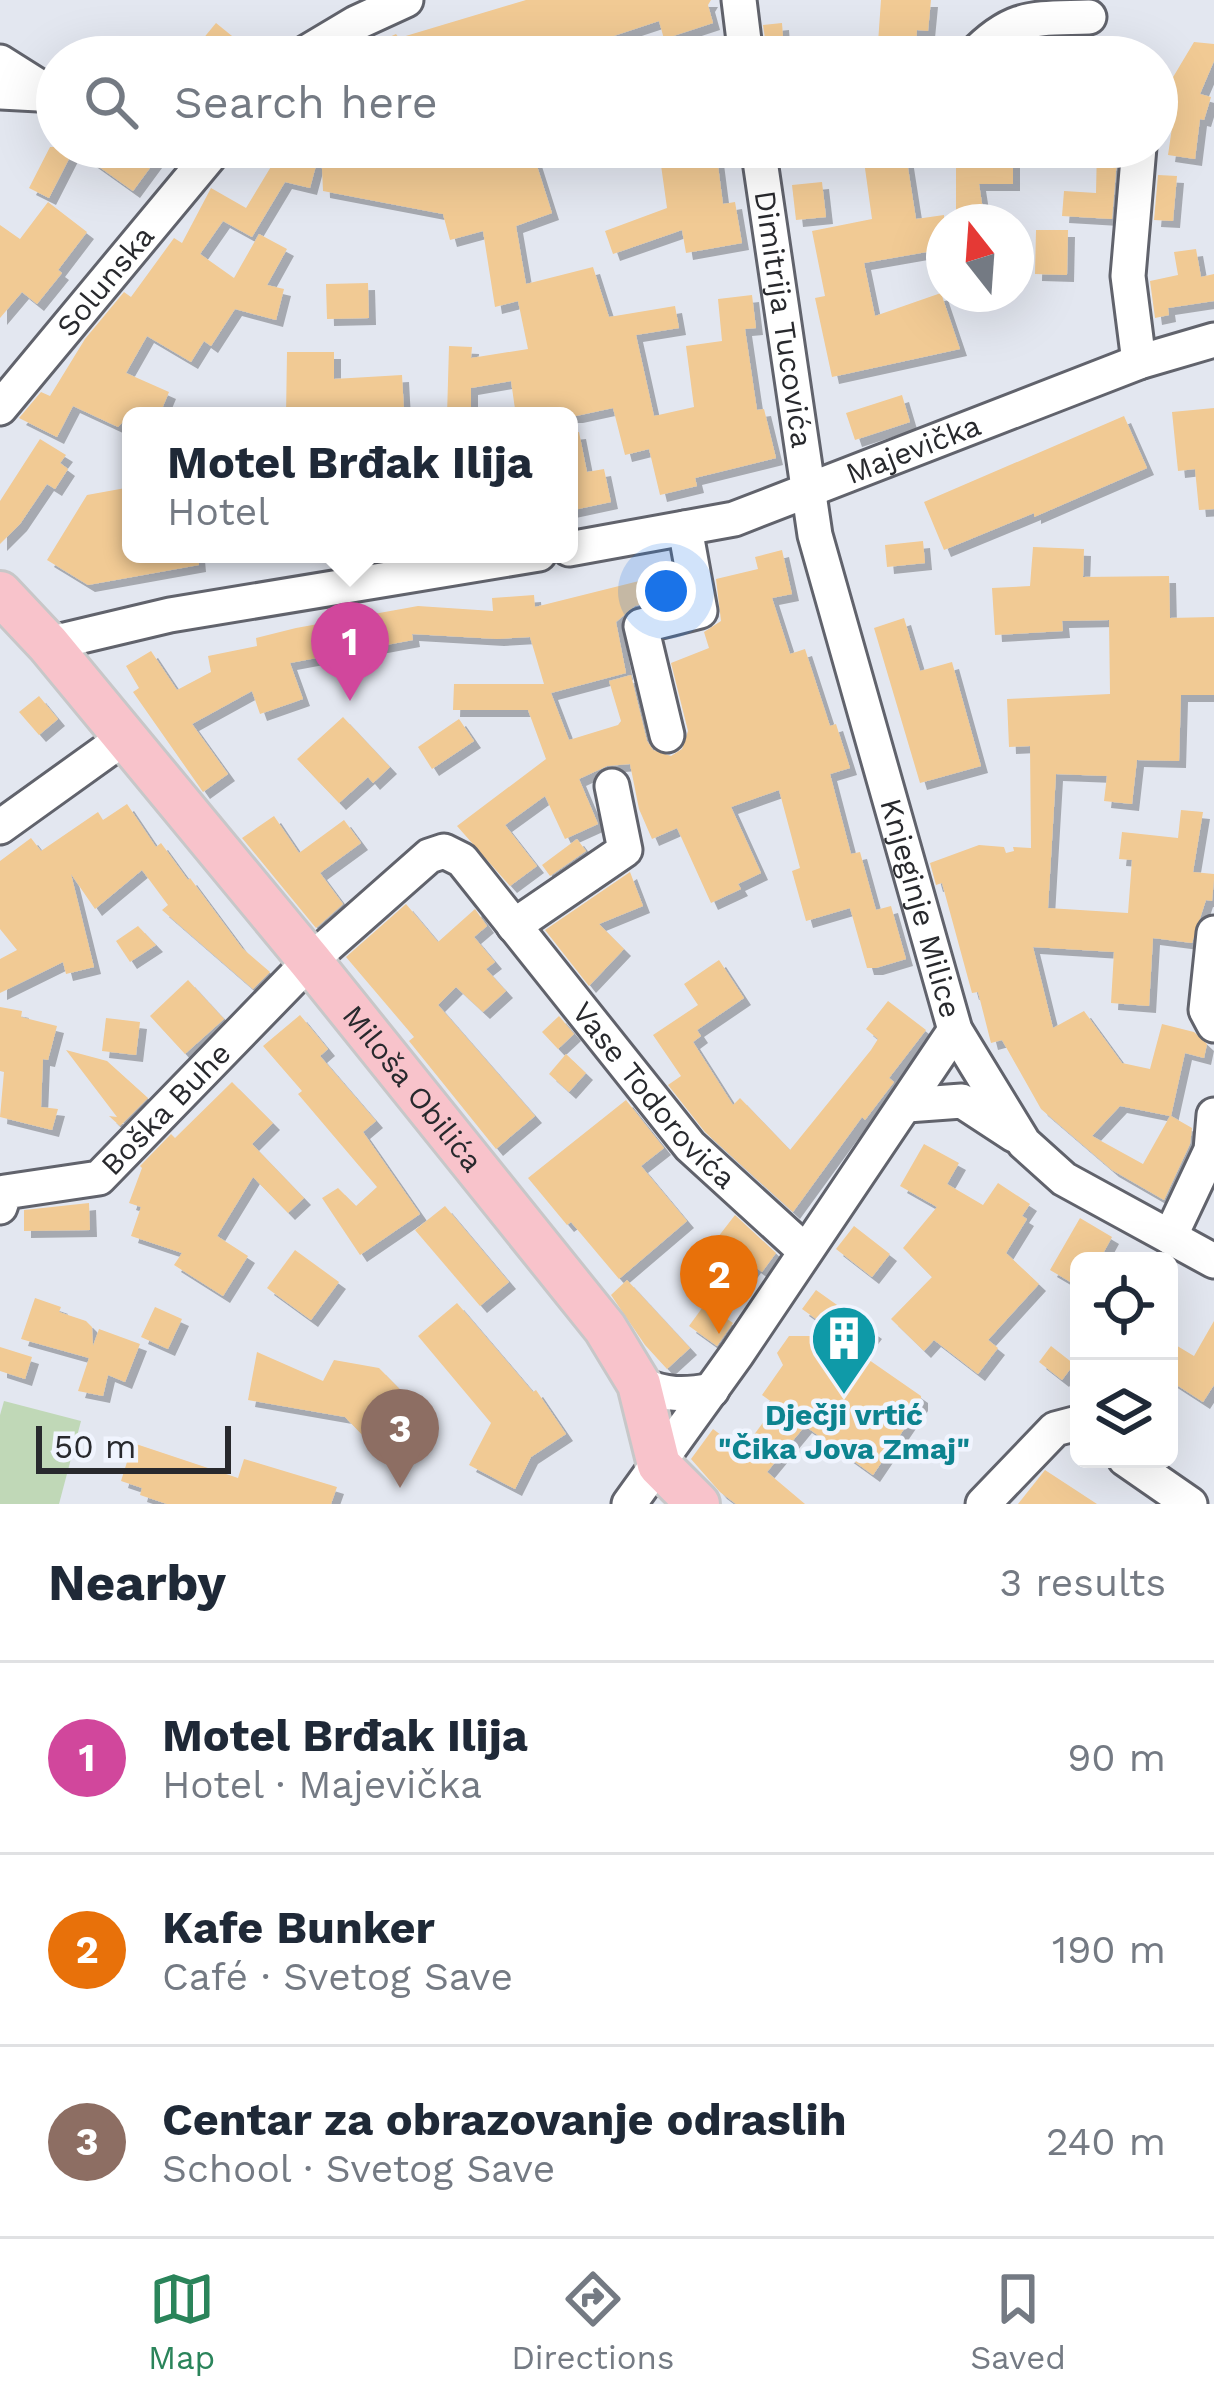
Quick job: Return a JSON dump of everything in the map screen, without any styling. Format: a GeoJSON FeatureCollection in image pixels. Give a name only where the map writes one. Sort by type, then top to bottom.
{"type":"FeatureCollection","features":[{"type":"Feature","properties":{"kind":"main road","name":"Miloša Obilića"},"geometry":{"type":"LineString","coordinates":[[0,593],[48,644],[590,1309],[640,1384],[659,1465]]}},
{"type":"Feature","properties":{"kind":"main road"},"geometry":{"type":"LineString","coordinates":[[659,1465],[694,1501]]}},
{"type":"Feature","properties":{"kind":"street"},"geometry":{"type":"LineString","coordinates":[[325,36],[356,11],[406,0]]}},
{"type":"Feature","properties":{"kind":"street"},"geometry":{"type":"LineString","coordinates":[[739,0],[743,36]]}},
{"type":"Feature","properties":{"kind":"street"},"geometry":{"type":"LineString","coordinates":[[990,36],[1010,24],[1090,17]]}},
{"type":"Feature","properties":{"kind":"street"},"geometry":{"type":"LineString","coordinates":[[0,62],[36,84]]}},
{"type":"Feature","properties":{"kind":"street"},"geometry":{"type":"LineString","coordinates":[[0,92],[36,93]]}},
{"type":"Feature","properties":{"kind":"street","name":"Solunska"},"geometry":{"type":"LineString","coordinates":[[0,408],[194,168]]}},
{"type":"Feature","properties":{"kind":"street","name":"Dimitrija Tucovića"},"geometry":{"type":"LineString","coordinates":[[761,168],[808,492]]}},
{"type":"Feature","properties":{"kind":"street"},"geometry":{"type":"LineString","coordinates":[[1137,168],[1128,276],[1139,362]]}},
{"type":"Feature","properties":{"kind":"street","name":"Majevička"},"geometry":{"type":"LineString","coordinates":[[578,547],[734,519],[1139,362],[1214,340]]}},
{"type":"Feature","properties":{"kind":"street","name":"Knjeginje Milice"},"geometry":{"type":"LineString","coordinates":[[808,492],[815,535],[956,1030],[1024,1143],[1064,1179],[1214,1261]]}},
{"type":"Feature","properties":{"kind":"street"},"geometry":{"type":"LineString","coordinates":[[667,735],[641,626],[700,610],[685,528]]}},
{"type":"Feature","properties":{"kind":"street"},"geometry":{"type":"LineString","coordinates":[[48,644],[170,615],[485,563]]}},
{"type":"Feature","properties":{"kind":"street"},"geometry":{"type":"LineString","coordinates":[[0,827],[124,739]]}},
{"type":"Feature","properties":{"kind":"street"},"geometry":{"type":"LineString","coordinates":[[514,926],[625,850],[612,786]]}},
{"type":"Feature","properties":{"kind":"street","name":"Vase Todorovića"},"geometry":{"type":"LineString","coordinates":[[310,962],[429,856],[444,851],[461,860],[690,1146],[805,1251]]}},
{"type":"Feature","properties":{"kind":"street"},"geometry":{"type":"LineString","coordinates":[[1214,934],[1206,1010],[1214,1024]]}},
{"type":"Feature","properties":{"kind":"street","name":"Boška Buhe"},"geometry":{"type":"LineString","coordinates":[[0,1208],[4,1192],[99,1178],[310,962]]}},
{"type":"Feature","properties":{"kind":"street"},"geometry":{"type":"LineString","coordinates":[[628,1504],[712,1390],[956,1030]]}},
{"type":"Feature","properties":{"kind":"street"},"geometry":{"type":"LineString","coordinates":[[907,1106],[962,1101],[1024,1143]]}},
{"type":"Feature","properties":{"kind":"street"},"geometry":{"type":"LineString","coordinates":[[1170,1237],[1210,1150],[1214,1115]]}},
{"type":"Feature","properties":{"kind":"street"},"geometry":{"type":"LineString","coordinates":[[640,1384],[682,1396],[712,1390]]}},
{"type":"Feature","properties":{"kind":"street"},"geometry":{"type":"LineString","coordinates":[[982,1504],[1055,1429],[1070,1425]]}},
{"type":"Feature","properties":{"kind":"street"},"geometry":{"type":"LineString","coordinates":[[1138,1468],[1190,1504]]}},
{"type":"Feature","properties":{"kind":"green space"},"geometry":{"type":"Polygon","coordinates":[[[4,1401],[81,1421],[59,1504],[0,1504],[4,1401]]]}},
{"type":"Feature","properties":{"kind":"building"},"geometry":{"type":"Polygon","coordinates":[[[526,0],[711,0],[713,23],[673,36],[663,36],[659,21],[614,36],[406,36],[526,0]]]}},
{"type":"Feature","properties":{"kind":"building"},"geometry":{"type":"Polygon","coordinates":[[[881,0],[931,0],[928,31],[917,30],[917,36],[878,36],[881,0]]]}},
{"type":"Feature","properties":{"kind":"building"},"geometry":{"type":"Polygon","coordinates":[[[216,23],[232,36],[205,36],[216,23]]]}},
{"type":"Feature","properties":{"kind":"building"},"geometry":{"type":"Polygon","coordinates":[[[782,23],[783,36],[765,36],[763,25],[782,23]]]}},
{"type":"Feature","properties":{"kind":"building"},"geometry":{"type":"Polygon","coordinates":[[[1194,42],[1214,44],[1214,61],[1200,94],[1211,97],[1204,120],[1200,119],[1195,159],[1178,156],[1178,69],[1194,42]]]}},
{"type":"Feature","properties":{"kind":"building"},"geometry":{"type":"Polygon","coordinates":[[[39,168],[64,168],[49,198],[29,188],[39,168]]]}},
{"type":"Feature","properties":{"kind":"building"},"geometry":{"type":"Polygon","coordinates":[[[101,168],[150,168],[133,191],[101,168]]]}},
{"type":"Feature","properties":{"kind":"building"},"geometry":{"type":"Polygon","coordinates":[[[270,168],[315,168],[310,188],[285,182],[252,237],[223,221],[200,254],[234,278],[259,234],[287,249],[267,285],[284,289],[276,320],[235,309],[211,346],[204,341],[191,362],[147,336],[126,373],[169,392],[163,407],[122,407],[118,427],[73,406],[57,437],[19,418],[41,392],[50,396],[85,339],[124,292],[131,297],[174,238],[182,243],[211,188],[246,208],[270,168]]]}},
{"type":"Feature","properties":{"kind":"building"},"geometry":{"type":"Polygon","coordinates":[[[322,168],[538,168],[552,213],[516,226],[526,284],[593,267],[609,317],[675,306],[679,328],[636,335],[654,416],[694,407],[686,346],[722,341],[718,299],[752,295],[756,328],[745,329],[757,410],[764,409],[776,458],[695,478],[697,486],[660,495],[649,449],[625,455],[613,408],[578,416],[578,407],[515,407],[511,381],[471,388],[471,407],[447,407],[449,346],[472,347],[471,358],[528,349],[518,301],[495,307],[483,231],[450,240],[443,214],[323,191],[322,168]]]}},
{"type":"Feature","properties":{"kind":"building"},"geometry":{"type":"Polygon","coordinates":[[[661,168],[718,168],[723,204],[735,202],[742,243],[686,253],[682,230],[613,254],[605,231],[667,208],[661,168]]]}},
{"type":"Feature","properties":{"kind":"building"},"geometry":{"type":"Polygon","coordinates":[[[865,168],[908,168],[916,219],[926,218],[926,252],[864,263],[875,316],[926,298],[926,312],[947,312],[960,349],[832,377],[815,298],[825,296],[812,231],[872,219],[865,168]]]}},
{"type":"Feature","properties":{"kind":"building"},"geometry":{"type":"Polygon","coordinates":[[[956,168],[1013,168],[1013,184],[979,184],[982,204],[956,204],[956,168]]]}},
{"type":"Feature","properties":{"kind":"building"},"geometry":{"type":"Polygon","coordinates":[[[1097,168],[1116,168],[1112,219],[1062,216],[1064,191],[1096,193],[1097,168]]]}},
{"type":"Feature","properties":{"kind":"building"},"geometry":{"type":"Polygon","coordinates":[[[1158,175],[1177,176],[1173,221],[1154,220],[1158,175]]]}},
{"type":"Feature","properties":{"kind":"building"},"geometry":{"type":"Polygon","coordinates":[[[822,182],[826,217],[796,220],[792,185],[822,182]]]}},
{"type":"Feature","properties":{"kind":"building"},"geometry":{"type":"Polygon","coordinates":[[[48,202],[87,232],[37,304],[22,292],[0,318],[0,225],[20,239],[48,202]]]}},
{"type":"Feature","properties":{"kind":"building"},"geometry":{"type":"Polygon","coordinates":[[[1036,230],[1068,230],[1067,275],[1035,274],[1036,230]]]}},
{"type":"Feature","properties":{"kind":"building"},"geometry":{"type":"Polygon","coordinates":[[[1196,249],[1201,277],[1214,274],[1214,301],[1168,308],[1169,315],[1155,318],[1150,281],[1178,275],[1174,252],[1196,249]]]}},
{"type":"Feature","properties":{"kind":"building"},"geometry":{"type":"Polygon","coordinates":[[[368,283],[369,318],[327,319],[326,284],[368,283]]]}},
{"type":"Feature","properties":{"kind":"building"},"geometry":{"type":"Polygon","coordinates":[[[287,352],[334,352],[334,379],[402,375],[404,407],[286,407],[287,352]]]}},
{"type":"Feature","properties":{"kind":"building"},"geometry":{"type":"Polygon","coordinates":[[[902,395],[910,422],[855,440],[846,413],[902,395]]]}},
{"type":"Feature","properties":{"kind":"building"},"geometry":{"type":"Polygon","coordinates":[[[1214,408],[1214,509],[1199,510],[1195,469],[1178,471],[1172,412],[1214,408]]]}},
{"type":"Feature","properties":{"kind":"building"},"geometry":{"type":"Polygon","coordinates":[[[1124,416],[1147,468],[944,550],[924,502],[1124,416]]]}},
{"type":"Feature","properties":{"kind":"building"},"geometry":{"type":"Polygon","coordinates":[[[578,432],[587,472],[604,469],[611,502],[578,509],[578,432]]]}},
{"type":"Feature","properties":{"kind":"building"},"geometry":{"type":"Polygon","coordinates":[[[40,439],[66,455],[60,463],[68,469],[55,489],[47,484],[0,544],[0,501],[40,439]]]}},
{"type":"Feature","properties":{"kind":"building"},"geometry":{"type":"Polygon","coordinates":[[[122,489],[122,563],[199,565],[88,585],[47,560],[87,495],[122,489]]]}},
{"type":"Feature","properties":{"kind":"building"},"geometry":{"type":"Polygon","coordinates":[[[923,541],[925,563],[887,567],[885,545],[923,541]]]}},
{"type":"Feature","properties":{"kind":"building"},"geometry":{"type":"Polygon","coordinates":[[[1033,547],[1084,549],[1083,577],[1169,576],[1170,618],[1214,617],[1214,695],[1181,695],[1179,761],[1137,760],[1132,804],[1104,801],[1107,776],[1056,774],[1048,908],[1128,913],[1132,860],[1119,859],[1122,832],[1178,838],[1181,810],[1203,812],[1193,872],[1214,874],[1214,879],[1212,901],[1206,900],[1192,943],[1153,938],[1149,1006],[1111,1003],[1114,952],[1033,947],[1053,1028],[1084,1011],[1122,1063],[1150,1069],[1162,1024],[1194,1032],[1207,1044],[1204,1058],[1185,1053],[1171,1116],[1192,1128],[1190,1144],[1164,1200],[1112,1170],[1041,1109],[1002,1040],[991,1043],[942,883],[936,885],[930,863],[979,845],[1004,847],[1006,853],[1014,851],[1013,847],[1031,848],[1030,746],[1009,747],[1007,699],[1110,694],[1109,620],[1062,621],[1063,631],[995,635],[992,588],[1030,586],[1033,547]],[[1120,1106],[1092,1136],[1143,1164],[1170,1116],[1120,1106]]]}},
{"type":"Feature","properties":{"kind":"building"},"geometry":{"type":"Polygon","coordinates":[[[782,550],[792,594],[772,598],[790,654],[805,649],[830,726],[836,724],[850,768],[830,774],[851,854],[860,852],[876,910],[891,906],[906,959],[876,968],[867,968],[850,908],[806,921],[792,871],[800,868],[779,790],[731,807],[761,873],[711,903],[677,828],[652,839],[639,809],[630,764],[607,766],[579,779],[598,824],[565,839],[545,796],[505,825],[537,866],[510,886],[457,826],[546,759],[528,710],[453,710],[454,684],[544,684],[530,637],[412,634],[413,640],[290,663],[303,699],[260,714],[252,691],[192,724],[228,774],[203,792],[133,692],[139,688],[126,666],[151,651],[177,690],[211,672],[208,656],[257,646],[256,638],[296,628],[418,606],[493,611],[492,598],[534,595],[535,607],[663,575],[668,597],[635,606],[616,622],[626,673],[551,693],[569,740],[618,725],[621,721],[609,681],[631,675],[647,741],[653,750],[671,756],[682,749],[688,731],[671,663],[709,648],[704,632],[721,621],[716,579],[758,569],[755,557],[782,550]]]}},
{"type":"Feature","properties":{"kind":"building"},"geometry":{"type":"Polygon","coordinates":[[[904,618],[920,671],[952,662],[981,766],[920,783],[874,628],[904,618]]]}},
{"type":"Feature","properties":{"kind":"building"},"geometry":{"type":"Polygon","coordinates":[[[39,696],[58,719],[39,735],[19,712],[39,696]]]}},
{"type":"Feature","properties":{"kind":"building"},"geometry":{"type":"Polygon","coordinates":[[[343,717],[390,767],[373,783],[368,777],[339,803],[297,759],[343,717]]]}},
{"type":"Feature","properties":{"kind":"building"},"geometry":{"type":"Polygon","coordinates":[[[459,719],[474,741],[432,769],[418,747],[459,719]]]}},
{"type":"Feature","properties":{"kind":"building"},"geometry":{"type":"Polygon","coordinates":[[[127,804],[156,847],[161,843],[242,948],[270,972],[253,989],[162,910],[168,905],[142,870],[95,909],[71,874],[94,967],[66,974],[63,962],[0,993],[0,959],[17,950],[0,929],[0,861],[31,838],[41,851],[98,812],[103,820],[127,804]]]}},
{"type":"Feature","properties":{"kind":"building"},"geometry":{"type":"Polygon","coordinates":[[[274,816],[299,853],[344,820],[361,843],[320,873],[343,904],[316,928],[242,838],[274,816]]]}},
{"type":"Feature","properties":{"kind":"building"},"geometry":{"type":"Polygon","coordinates":[[[577,839],[586,851],[550,876],[542,865],[577,839]]]}},
{"type":"Feature","properties":{"kind":"building"},"geometry":{"type":"Polygon","coordinates":[[[630,872],[643,906],[599,924],[624,949],[589,986],[545,930],[630,872]]]}},
{"type":"Feature","properties":{"kind":"building"},"geometry":{"type":"Polygon","coordinates":[[[406,904],[438,942],[475,909],[487,926],[474,937],[495,962],[486,969],[506,991],[483,1012],[456,987],[438,1005],[535,1116],[496,1149],[409,1041],[414,1037],[346,957],[406,904]]]}},
{"type":"Feature","properties":{"kind":"building"},"geometry":{"type":"Polygon","coordinates":[[[138,926],[156,945],[130,962],[116,941],[138,926]]]}},
{"type":"Feature","properties":{"kind":"building"},"geometry":{"type":"Polygon","coordinates":[[[719,960],[744,998],[697,1030],[701,1036],[693,1042],[733,1105],[740,1098],[790,1150],[871,1050],[878,1039],[866,1029],[888,1001],[926,1030],[889,1078],[894,1082],[865,1120],[862,1117],[793,1212],[705,1132],[668,1085],[681,1076],[653,1035],[698,1005],[684,984],[719,960]]]}},
{"type":"Feature","properties":{"kind":"building"},"geometry":{"type":"Polygon","coordinates":[[[188,980],[224,1019],[185,1054],[150,1016],[188,980]]]}},
{"type":"Feature","properties":{"kind":"building"},"geometry":{"type":"Polygon","coordinates":[[[0,1007],[57,1026],[48,1060],[43,1059],[41,1107],[58,1109],[52,1130],[0,1117],[4,1072],[0,1071],[0,1007]]]}},
{"type":"Feature","properties":{"kind":"building"},"geometry":{"type":"Polygon","coordinates":[[[300,1015],[328,1049],[320,1056],[376,1121],[363,1132],[420,1214],[360,1255],[322,1198],[338,1188],[356,1206],[377,1187],[263,1046],[300,1015]]]}},
{"type":"Feature","properties":{"kind":"building"},"geometry":{"type":"Polygon","coordinates":[[[559,1016],[574,1034],[558,1049],[542,1032],[559,1016]]]}},
{"type":"Feature","properties":{"kind":"building"},"geometry":{"type":"Polygon","coordinates":[[[106,1018],[140,1022],[136,1055],[102,1051],[106,1018]]]}},
{"type":"Feature","properties":{"kind":"building"},"geometry":{"type":"Polygon","coordinates":[[[66,1050],[107,1061],[148,1098],[120,1126],[66,1050]]]}},
{"type":"Feature","properties":{"kind":"building"},"geometry":{"type":"Polygon","coordinates":[[[566,1054],[586,1073],[569,1092],[549,1074],[566,1054]]]}},
{"type":"Feature","properties":{"kind":"building"},"geometry":{"type":"Polygon","coordinates":[[[232,1082],[273,1123],[252,1144],[304,1198],[288,1213],[253,1177],[217,1236],[248,1256],[223,1296],[174,1265],[182,1253],[131,1236],[141,1207],[129,1203],[140,1166],[232,1082]]]}},
{"type":"Feature","properties":{"kind":"building"},"geometry":{"type":"Polygon","coordinates":[[[626,1100],[664,1148],[641,1166],[687,1221],[619,1279],[528,1178],[626,1100]]]}},
{"type":"Feature","properties":{"kind":"building"},"geometry":{"type":"Polygon","coordinates":[[[924,1144],[959,1163],[947,1184],[983,1205],[998,1183],[1030,1204],[1022,1216],[1027,1219],[1006,1253],[1039,1284],[988,1340],[998,1348],[978,1374],[934,1340],[924,1351],[891,1319],[932,1277],[903,1248],[937,1207],[900,1186],[924,1144]]]}},
{"type":"Feature","properties":{"kind":"building"},"geometry":{"type":"Polygon","coordinates":[[[89,1203],[90,1230],[24,1231],[24,1210],[89,1203]]]}},
{"type":"Feature","properties":{"kind":"building"},"geometry":{"type":"Polygon","coordinates":[[[445,1206],[509,1282],[480,1306],[415,1230],[445,1206]]]}},
{"type":"Feature","properties":{"kind":"building"},"geometry":{"type":"Polygon","coordinates":[[[735,1215],[776,1253],[762,1272],[754,1266],[729,1300],[703,1281],[728,1246],[718,1237],[735,1215]]]}},
{"type":"Feature","properties":{"kind":"building"},"geometry":{"type":"Polygon","coordinates":[[[1080,1218],[1112,1237],[1104,1252],[1070,1252],[1070,1282],[1050,1270],[1080,1218]]]}},
{"type":"Feature","properties":{"kind":"building"},"geometry":{"type":"Polygon","coordinates":[[[854,1226],[890,1254],[872,1277],[836,1249],[854,1226]]]}},
{"type":"Feature","properties":{"kind":"building"},"geometry":{"type":"Polygon","coordinates":[[[295,1250],[339,1282],[311,1320],[267,1288],[295,1250]]]}},
{"type":"Feature","properties":{"kind":"building"},"geometry":{"type":"Polygon","coordinates":[[[627,1280],[690,1348],[667,1369],[611,1295],[627,1280]]]}},
{"type":"Feature","properties":{"kind":"building","name":"Dječji vrtić \"Čika Jova Zmaj\""},"geometry":{"type":"Polygon","coordinates":[[[816,1290],[875,1332],[859,1353],[921,1396],[921,1404],[873,1475],[805,1426],[767,1472],[805,1504],[736,1504],[691,1459],[713,1429],[742,1451],[776,1405],[762,1395],[783,1365],[777,1353],[789,1336],[840,1336],[802,1309],[816,1290]]]}},
{"type":"Feature","properties":{"kind":"building"},"geometry":{"type":"Polygon","coordinates":[[[35,1298],[86,1321],[92,1327],[93,1346],[99,1329],[140,1344],[125,1382],[108,1375],[103,1396],[78,1391],[89,1358],[21,1339],[35,1298]]]}},
{"type":"Feature","properties":{"kind":"building"},"geometry":{"type":"Polygon","coordinates":[[[457,1303],[536,1390],[566,1434],[531,1457],[515,1489],[469,1465],[491,1423],[418,1336],[457,1303]]]}},
{"type":"Feature","properties":{"kind":"building"},"geometry":{"type":"Polygon","coordinates":[[[705,1304],[733,1323],[717,1346],[689,1326],[705,1304]]]}},
{"type":"Feature","properties":{"kind":"building"},"geometry":{"type":"Polygon","coordinates":[[[155,1307],[182,1319],[168,1349],[141,1337],[155,1307]]]}},
{"type":"Feature","properties":{"kind":"building"},"geometry":{"type":"Polygon","coordinates":[[[1214,1321],[1214,1385],[1203,1402],[1178,1386],[1178,1346],[1194,1356],[1214,1321]]]}},
{"type":"Feature","properties":{"kind":"building"},"geometry":{"type":"Polygon","coordinates":[[[1051,1346],[1070,1361],[1070,1369],[1062,1380],[1039,1362],[1051,1346]]]}},
{"type":"Feature","properties":{"kind":"building"},"geometry":{"type":"Polygon","coordinates":[[[0,1347],[32,1357],[25,1379],[0,1371],[0,1347]]]}},
{"type":"Feature","properties":{"kind":"building"},"geometry":{"type":"Polygon","coordinates":[[[257,1352],[323,1381],[334,1360],[379,1368],[432,1422],[389,1463],[345,1417],[248,1400],[257,1352]]]}},
{"type":"Feature","properties":{"kind":"building"},"geometry":{"type":"Polygon","coordinates":[[[133,1443],[238,1478],[244,1459],[337,1487],[331,1504],[167,1504],[140,1495],[142,1488],[121,1481],[133,1443]]]}},
{"type":"Feature","properties":{"kind":"building"},"geometry":{"type":"Polygon","coordinates":[[[1045,1470],[1097,1504],[1018,1504],[1045,1470]]]}},
{"type":"Feature","properties":{"kind":"place","name":"Motel Brđak Ilija"},"geometry":{"type":"Point","coordinates":[350,701]}},
{"type":"Feature","properties":{"kind":"place","name":"Kafe Bunker"},"geometry":{"type":"Point","coordinates":[719,1334]}},
{"type":"Feature","properties":{"kind":"place","name":"Dječji vrtić \"Čika Jova Zmaj\""},"geometry":{"type":"Point","coordinates":[844,1397]}},
{"type":"Feature","properties":{"kind":"place","name":"Centar za obrazovanje odraslih"},"geometry":{"type":"Point","coordinates":[400,1488]}}]}
